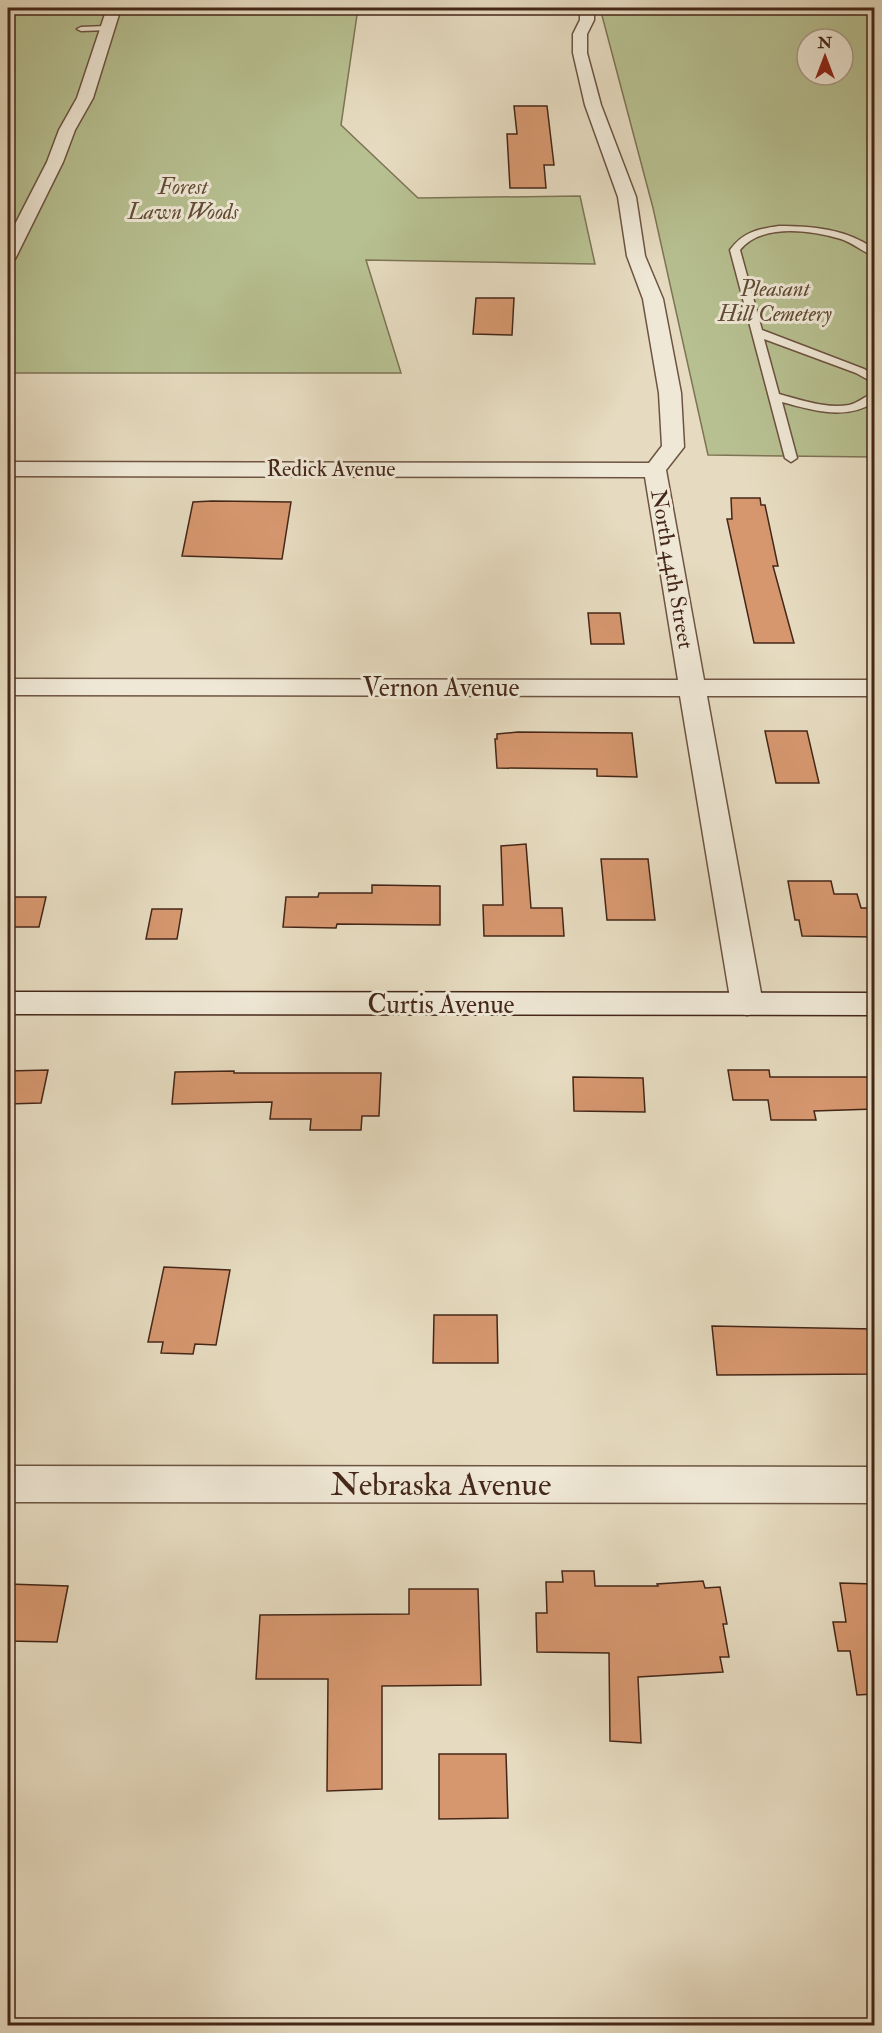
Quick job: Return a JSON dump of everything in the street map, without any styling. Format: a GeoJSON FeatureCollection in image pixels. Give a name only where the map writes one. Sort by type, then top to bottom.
{"type":"FeatureCollection","features":[{"type":"Feature","properties":{"kind":"street"},"geometry":{"type":"LineString","coordinates":[[8,255],[12,238],[50,172],[67,130],[85,98],[114,8]]}},
{"type":"Feature","properties":{"kind":"street","name":"North 44th Street"},"geometry":{"type":"LineString","coordinates":[[586,8],[587,20],[580,34],[580,52],[593,105],[603,126],[613,163],[627,196],[636,256],[653,299],[661,333],[670,393],[673,447],[655,470],[747,1004]]}},
{"type":"Feature","properties":{"kind":"street","name":"Redick Avenue"},"geometry":{"type":"LineString","coordinates":[[8,469],[655,470]]}},
{"type":"Feature","properties":{"kind":"street","name":"Vernon Avenue"},"geometry":{"type":"LineString","coordinates":[[8,687],[874,688]]}},
{"type":"Feature","properties":{"kind":"street","name":"Curtis Avenue"},"geometry":{"type":"LineString","coordinates":[[8,1003],[874,1004]]}},
{"type":"Feature","properties":{"kind":"street","name":"Nebraska Avenue"},"geometry":{"type":"LineString","coordinates":[[8,1484],[874,1485]]}},
{"type":"Feature","properties":{"kind":"lane"},"geometry":{"type":"LineString","coordinates":[[81,29],[106,28]]}},
{"type":"Feature","properties":{"kind":"lane"},"geometry":{"type":"LineString","coordinates":[[790,458],[759,333],[735,250],[742,240],[767,231],[808,229],[854,239],[874,253]]}},
{"type":"Feature","properties":{"kind":"lane"},"geometry":{"type":"LineString","coordinates":[[759,333],[860,371],[874,380]]}},
{"type":"Feature","properties":{"kind":"lane"},"geometry":{"type":"LineString","coordinates":[[775,396],[808,406],[836,409],[863,404],[874,397]]}},
{"type":"Feature","properties":{"kind":"green space","name":"Forest Lawn Woods"},"geometry":{"type":"Polygon","coordinates":[[[8,8],[358,8],[341,125],[418,198],[580,196],[595,264],[366,260],[401,373],[8,373],[8,8]]]}},
{"type":"Feature","properties":{"kind":"green space","name":"Pleasant Hill Cemetery"},"geometry":{"type":"Polygon","coordinates":[[[600,8],[874,8],[874,457],[708,455],[653,208],[600,8]]]}},
{"type":"Feature","properties":{"kind":"building"},"geometry":{"type":"Polygon","coordinates":[[[514,106],[547,106],[554,165],[544,165],[546,188],[510,188],[507,134],[517,134],[514,106]]]}},
{"type":"Feature","properties":{"kind":"building"},"geometry":{"type":"Polygon","coordinates":[[[476,298],[514,298],[512,335],[473,334],[476,298]]]}},
{"type":"Feature","properties":{"kind":"building"},"geometry":{"type":"Polygon","coordinates":[[[731,498],[760,498],[761,505],[765,505],[778,566],[773,566],[794,643],[754,643],[727,519],[732,519],[731,498]]]}},
{"type":"Feature","properties":{"kind":"building"},"geometry":{"type":"Polygon","coordinates":[[[193,502],[291,502],[282,559],[182,556],[193,502]]]}},
{"type":"Feature","properties":{"kind":"building"},"geometry":{"type":"Polygon","coordinates":[[[588,613],[620,613],[624,644],[591,644],[588,613]]]}},
{"type":"Feature","properties":{"kind":"building"},"geometry":{"type":"Polygon","coordinates":[[[765,731],[807,731],[819,783],[776,783],[765,731]]]}},
{"type":"Feature","properties":{"kind":"building"},"geometry":{"type":"Polygon","coordinates":[[[518,732],[632,733],[637,777],[597,776],[597,769],[497,768],[495,739],[497,739],[497,734],[518,732]]]}},
{"type":"Feature","properties":{"kind":"building"},"geometry":{"type":"Polygon","coordinates":[[[526,844],[531,908],[562,908],[564,936],[484,936],[483,905],[503,905],[501,846],[526,844]]]}},
{"type":"Feature","properties":{"kind":"building"},"geometry":{"type":"Polygon","coordinates":[[[601,859],[648,859],[655,920],[607,920],[601,859]]]}},
{"type":"Feature","properties":{"kind":"building"},"geometry":{"type":"Polygon","coordinates":[[[788,881],[831,881],[834,894],[857,894],[861,908],[874,908],[874,937],[802,936],[799,920],[795,920],[788,881]]]}},
{"type":"Feature","properties":{"kind":"building"},"geometry":{"type":"Polygon","coordinates":[[[372,885],[440,886],[440,925],[337,924],[336,928],[283,927],[286,897],[318,897],[319,893],[372,893],[372,885]]]}},
{"type":"Feature","properties":{"kind":"building"},"geometry":{"type":"Polygon","coordinates":[[[8,897],[46,897],[39,927],[8,927],[8,897]]]}},
{"type":"Feature","properties":{"kind":"building"},"geometry":{"type":"Polygon","coordinates":[[[152,909],[182,909],[177,939],[146,939],[152,909]]]}},
{"type":"Feature","properties":{"kind":"building"},"geometry":{"type":"Polygon","coordinates":[[[48,1070],[41,1103],[8,1104],[8,1071],[48,1070]]]}},
{"type":"Feature","properties":{"kind":"building"},"geometry":{"type":"Polygon","coordinates":[[[728,1070],[769,1070],[770,1077],[874,1077],[874,1109],[814,1111],[816,1120],[771,1120],[768,1100],[733,1100],[728,1070]]]}},
{"type":"Feature","properties":{"kind":"building"},"geometry":{"type":"Polygon","coordinates":[[[234,1071],[234,1073],[381,1073],[379,1116],[362,1116],[361,1130],[310,1130],[311,1119],[270,1119],[272,1102],[172,1104],[175,1072],[234,1071]]]}},
{"type":"Feature","properties":{"kind":"building"},"geometry":{"type":"Polygon","coordinates":[[[573,1077],[643,1078],[645,1112],[574,1111],[573,1077]]]}},
{"type":"Feature","properties":{"kind":"building"},"geometry":{"type":"Polygon","coordinates":[[[164,1267],[230,1270],[216,1345],[195,1344],[193,1354],[161,1353],[163,1342],[148,1342],[164,1267]]]}},
{"type":"Feature","properties":{"kind":"building"},"geometry":{"type":"Polygon","coordinates":[[[434,1315],[497,1315],[498,1363],[433,1363],[434,1315]]]}},
{"type":"Feature","properties":{"kind":"building"},"geometry":{"type":"Polygon","coordinates":[[[712,1326],[874,1329],[874,1374],[717,1375],[712,1326]]]}},
{"type":"Feature","properties":{"kind":"building"},"geometry":{"type":"Polygon","coordinates":[[[562,1571],[594,1571],[595,1586],[658,1586],[657,1584],[703,1581],[705,1588],[720,1587],[727,1624],[723,1624],[729,1657],[720,1657],[723,1672],[638,1677],[641,1743],[610,1741],[609,1653],[537,1652],[536,1613],[547,1613],[546,1582],[563,1582],[562,1571]]]}},
{"type":"Feature","properties":{"kind":"building"},"geometry":{"type":"Polygon","coordinates":[[[840,1583],[874,1584],[874,1694],[857,1695],[850,1651],[838,1651],[833,1622],[846,1622],[840,1583]]]}},
{"type":"Feature","properties":{"kind":"building"},"geometry":{"type":"Polygon","coordinates":[[[8,1584],[68,1586],[57,1642],[8,1641],[8,1584]]]}},
{"type":"Feature","properties":{"kind":"building"},"geometry":{"type":"Polygon","coordinates":[[[409,1589],[478,1589],[481,1685],[382,1686],[382,1789],[327,1791],[328,1679],[256,1679],[260,1615],[409,1614],[409,1589]]]}},
{"type":"Feature","properties":{"kind":"building"},"geometry":{"type":"Polygon","coordinates":[[[439,1754],[506,1754],[508,1818],[439,1819],[439,1754]]]}}]}
